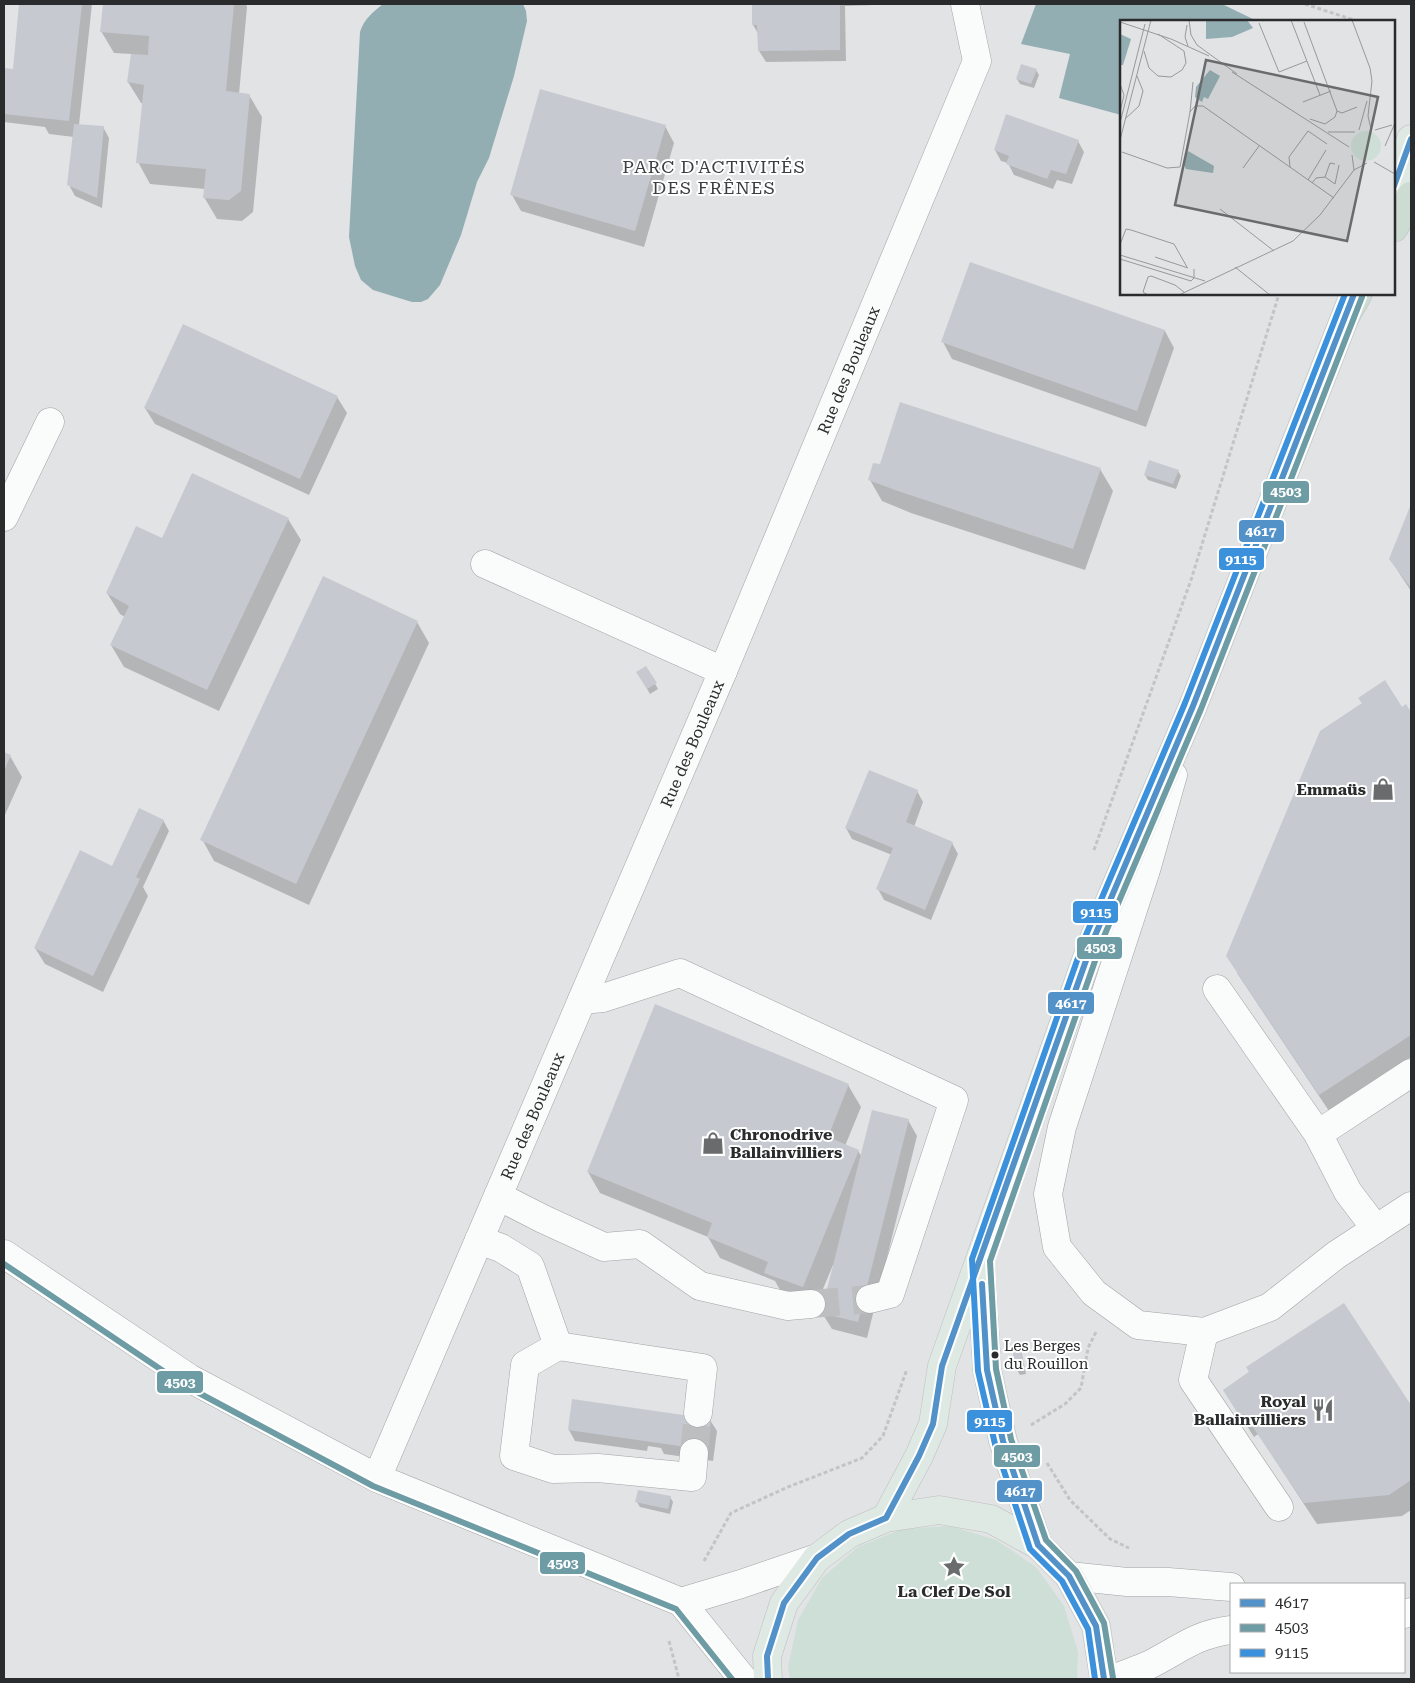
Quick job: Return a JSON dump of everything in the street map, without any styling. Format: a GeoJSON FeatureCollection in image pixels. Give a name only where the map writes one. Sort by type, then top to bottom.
{"type":"FeatureCollection","features":[{"type":"Feature","properties":{"kind":"highway"},"geometry":{"type":"LineString","coordinates":[[1395,226],[1411,196]]}},
{"type":"Feature","properties":{"kind":"main road"},"geometry":{"type":"LineString","coordinates":[[1395,183],[1411,139]]}},
{"type":"Feature","properties":{"kind":"main road"},"geometry":{"type":"LineString","coordinates":[[886,1518],[934,1424],[942,1366],[1094,938],[1193,706],[1353,301]]}},
{"type":"Feature","properties":{"kind":"main road"},"geometry":{"type":"LineString","coordinates":[[981,1260],[987,1370],[1003,1441],[1038,1545]]}},
{"type":"Feature","properties":{"kind":"main road"},"geometry":{"type":"LineString","coordinates":[[768,1679],[767,1656],[784,1603],[817,1558],[849,1534],[886,1518],[939,1510],[991,1519],[1038,1545],[1069,1576],[1096,1626],[1104,1679]]}},
{"type":"Feature","properties":{"kind":"street","name":"Rue des Bouleaux"},"geometry":{"type":"LineString","coordinates":[[377,1478],[723,671],[977,61],[964,4]]}},
{"type":"Feature","properties":{"kind":"street"},"geometry":{"type":"LineString","coordinates":[[4,517],[50,422]]}},
{"type":"Feature","properties":{"kind":"street"},"geometry":{"type":"LineString","coordinates":[[485,564],[723,671]]}},
{"type":"Feature","properties":{"kind":"street"},"geometry":{"type":"LineString","coordinates":[[1193,706],[1146,870],[1062,1126],[1048,1194],[1057,1247],[1094,1293],[1138,1325],[1204,1332],[1270,1307],[1336,1255],[1411,1206]]}},
{"type":"Feature","properties":{"kind":"street"},"geometry":{"type":"LineString","coordinates":[[582,1000],[602,998],[680,973],[954,1100],[890,1294],[870,1299]]}},
{"type":"Feature","properties":{"kind":"street"},"geometry":{"type":"LineString","coordinates":[[1217,989],[1318,1134],[1348,1192],[1376,1229]]}},
{"type":"Feature","properties":{"kind":"street"},"geometry":{"type":"LineString","coordinates":[[1318,1134],[1411,1074]]}},
{"type":"Feature","properties":{"kind":"street"},"geometry":{"type":"LineString","coordinates":[[498,1196],[604,1247],[640,1244],[700,1286],[788,1306],[811,1304]]}},
{"type":"Feature","properties":{"kind":"street"},"geometry":{"type":"LineString","coordinates":[[479,1240],[501,1248],[530,1266],[558,1346]]}},
{"type":"Feature","properties":{"kind":"street"},"geometry":{"type":"LineString","coordinates":[[4,1254],[189,1378],[377,1478],[680,1602],[743,1679]]}},
{"type":"Feature","properties":{"kind":"street"},"geometry":{"type":"LineString","coordinates":[[1204,1332],[1193,1380],[1279,1508]]}},
{"type":"Feature","properties":{"kind":"street"},"geometry":{"type":"LineString","coordinates":[[694,1453],[692,1477],[598,1468],[553,1469],[514,1456],[524,1365],[558,1346],[703,1368],[698,1413]]}},
{"type":"Feature","properties":{"kind":"street"},"geometry":{"type":"LineString","coordinates":[[680,1602],[741,1584],[817,1558]]}},
{"type":"Feature","properties":{"kind":"street"},"geometry":{"type":"LineString","coordinates":[[1069,1576],[1127,1582],[1168,1582],[1230,1586]]}},
{"type":"Feature","properties":{"kind":"street"},"geometry":{"type":"LineString","coordinates":[[1112,1679],[1150,1664],[1185,1643],[1216,1632],[1230,1630]]}},
{"type":"Feature","properties":{"kind":"path"},"geometry":{"type":"LineString","coordinates":[[1305,4],[1354,20]]}},
{"type":"Feature","properties":{"kind":"path"},"geometry":{"type":"LineString","coordinates":[[1093,851],[1191,580],[1279,295]]}},
{"type":"Feature","properties":{"kind":"path"},"geometry":{"type":"LineString","coordinates":[[1028,1427],[1066,1404],[1081,1388],[1088,1348],[1096,1332]]}},
{"type":"Feature","properties":{"kind":"path"},"geometry":{"type":"LineString","coordinates":[[703,1562],[731,1513],[788,1487],[862,1458],[883,1436],[909,1362]]}},
{"type":"Feature","properties":{"kind":"path"},"geometry":{"type":"LineString","coordinates":[[667,1634],[680,1679]]}},
{"type":"Feature","properties":{"kind":"shaded area"},"geometry":{"type":"Polygon","coordinates":[[[950,1526],[996,1540],[1036,1567],[1064,1606],[1078,1652],[1077,1679],[790,1679],[788,1667],[798,1620],[822,1578],[858,1547],[902,1529],[950,1526]]]}},
{"type":"Feature","properties":{"kind":"water"},"geometry":{"type":"Polygon","coordinates":[[[383,4],[523,4],[526,11],[527,21],[514,76],[489,158],[477,182],[461,235],[440,285],[428,299],[421,302],[412,302],[373,290],[361,280],[355,266],[349,237],[360,32],[366,20],[383,4]]]}},
{"type":"Feature","properties":{"kind":"water"},"geometry":{"type":"Polygon","coordinates":[[[1036,4],[1222,4],[1255,20],[1120,20],[1120,115],[1059,98],[1070,54],[1021,44],[1036,4]]]}},
{"type":"Feature","properties":{"kind":"building"},"geometry":{"type":"Polygon","coordinates":[[[19,4],[82,4],[69,121],[4,114],[4,68],[13,69],[19,4]]]}},
{"type":"Feature","properties":{"kind":"building"},"geometry":{"type":"Polygon","coordinates":[[[103,4],[234,4],[226,91],[250,94],[241,191],[229,200],[203,198],[206,169],[136,163],[144,85],[127,82],[131,54],[148,55],[149,36],[100,32],[103,4]]]}},
{"type":"Feature","properties":{"kind":"building"},"geometry":{"type":"Polygon","coordinates":[[[752,4],[840,4],[840,50],[758,51],[757,25],[752,25],[752,4]]]}},
{"type":"Feature","properties":{"kind":"building"},"geometry":{"type":"Polygon","coordinates":[[[1021,64],[1037,69],[1031,84],[1016,79],[1021,64]]]}},
{"type":"Feature","properties":{"kind":"building"},"geometry":{"type":"Polygon","coordinates":[[[540,89],[666,125],[635,231],[510,195],[540,89]]]}},
{"type":"Feature","properties":{"kind":"building"},"geometry":{"type":"Polygon","coordinates":[[[1006,114],[1079,140],[1066,174],[1051,170],[1047,179],[1006,164],[1009,156],[994,150],[1006,114]]]}},
{"type":"Feature","properties":{"kind":"building"},"geometry":{"type":"Polygon","coordinates":[[[74,124],[104,126],[97,198],[67,185],[74,124]]]}},
{"type":"Feature","properties":{"kind":"building"},"geometry":{"type":"Polygon","coordinates":[[[970,262],[1165,330],[1137,411],[941,342],[970,262]]]}},
{"type":"Feature","properties":{"kind":"building"},"geometry":{"type":"Polygon","coordinates":[[[183,324],[338,396],[300,479],[144,408],[183,324]]]}},
{"type":"Feature","properties":{"kind":"building"},"geometry":{"type":"Polygon","coordinates":[[[900,402],[1101,468],[1073,549],[868,480],[873,463],[880,464],[900,402]]]}},
{"type":"Feature","properties":{"kind":"building"},"geometry":{"type":"Polygon","coordinates":[[[1149,460],[1179,470],[1173,484],[1144,475],[1149,460]]]}},
{"type":"Feature","properties":{"kind":"building"},"geometry":{"type":"Polygon","coordinates":[[[192,473],[289,518],[207,690],[110,645],[129,606],[106,593],[136,526],[162,538],[192,473]]]}},
{"type":"Feature","properties":{"kind":"building"},"geometry":{"type":"Polygon","coordinates":[[[1411,504],[1411,588],[1389,559],[1411,504]]]}},
{"type":"Feature","properties":{"kind":"building"},"geometry":{"type":"Polygon","coordinates":[[[323,576],[418,621],[296,884],[200,840],[323,576]]]}},
{"type":"Feature","properties":{"kind":"building"},"geometry":{"type":"Polygon","coordinates":[[[646,666],[657,683],[647,689],[636,672],[646,666]]]}},
{"type":"Feature","properties":{"kind":"building"},"geometry":{"type":"Polygon","coordinates":[[[1385,680],[1402,707],[1406,704],[1411,712],[1411,1035],[1319,1095],[1226,956],[1320,731],[1362,703],[1358,698],[1385,680]]]}},
{"type":"Feature","properties":{"kind":"building"},"geometry":{"type":"Polygon","coordinates":[[[4,752],[11,755],[4,771],[4,752]]]}},
{"type":"Feature","properties":{"kind":"building"},"geometry":{"type":"Polygon","coordinates":[[[869,770],[918,790],[906,822],[953,842],[925,910],[876,889],[893,848],[845,828],[869,770]]]}},
{"type":"Feature","properties":{"kind":"building"},"geometry":{"type":"Polygon","coordinates":[[[139,808],[164,820],[136,877],[140,879],[93,976],[34,948],[80,850],[112,866],[139,808]]]}},
{"type":"Feature","properties":{"kind":"building"},"geometry":{"type":"Polygon","coordinates":[[[655,1004],[849,1084],[828,1137],[859,1150],[803,1287],[764,1273],[768,1262],[707,1237],[712,1223],[587,1172],[655,1004]]]}},
{"type":"Feature","properties":{"kind":"building"},"geometry":{"type":"Polygon","coordinates":[[[872,1110],[909,1119],[858,1322],[821,1313],[872,1110]]]}},
{"type":"Feature","properties":{"kind":"building","name":"Royal Ballainvilliers"},"geometry":{"type":"Polygon","coordinates":[[[1344,1303],[1411,1405],[1411,1480],[1389,1495],[1304,1503],[1244,1414],[1240,1417],[1223,1390],[1249,1372],[1246,1367],[1344,1303]]]}},
{"type":"Feature","properties":{"kind":"building"},"geometry":{"type":"Polygon","coordinates":[[[1020,1347],[1024,1369],[1016,1371],[1012,1349],[1020,1347]]]}},
{"type":"Feature","properties":{"kind":"building"},"geometry":{"type":"Polygon","coordinates":[[[572,1399],[711,1419],[707,1450],[568,1430],[572,1399]]]}},
{"type":"Feature","properties":{"kind":"building"},"geometry":{"type":"Polygon","coordinates":[[[638,1490],[671,1496],[668,1509],[635,1502],[638,1490]]]}},
{"type":"Feature","properties":{"kind":"tunnel"},"geometry":{"type":"LineString","coordinates":[[811,1304],[870,1299]]}},
{"type":"Feature","properties":{"kind":"tunnel"},"geometry":{"type":"LineString","coordinates":[[694,1453],[698,1413]]}},
{"type":"Feature","properties":{"kind":"transit line","name":"4617"},"geometry":{"type":"LineString","coordinates":[[1395,183],[1411,139]]}},
{"type":"Feature","properties":{"kind":"transit line","name":"9115"},"geometry":{"type":"LineString","coordinates":[[1095,1679],[1088,1629],[1062,1581],[1030,1549],[995,1444],[978,1371],[972,1259],[1086,935],[1185,703],[1345,295]]}},
{"type":"Feature","properties":{"kind":"transit line","name":"4617"},"geometry":{"type":"LineString","coordinates":[[768,1679],[767,1656],[784,1603],[817,1558],[849,1534],[886,1518],[919,1456],[933,1424],[942,1366],[1094,938],[1193,706],[1354,295]]}},
{"type":"Feature","properties":{"kind":"transit line","name":"4503"},"geometry":{"type":"LineString","coordinates":[[1113,1678],[1104,1623],[1076,1571],[1046,1540],[1011,1439],[996,1369],[990,1261],[1102,941],[1201,709],[1362,297]]}},
{"type":"Feature","properties":{"kind":"transit line","name":"4503"},"geometry":{"type":"LineString","coordinates":[[4,1264],[184,1385],[373,1486],[676,1609],[732,1679]]}},
{"type":"Feature","properties":{"kind":"transit line","name":"4617"},"geometry":{"type":"LineString","coordinates":[[982,1284],[987,1370],[1003,1441],[1038,1545],[1069,1576],[1096,1626],[1104,1679]]}},
{"type":"Feature","properties":{"kind":"place","name":"Emmaüs"},"geometry":{"type":"Point","coordinates":[1383,789]}},
{"type":"Feature","properties":{"kind":"place","name":"Chronodrive Ballainvilliers"},"geometry":{"type":"Point","coordinates":[713,1143]}},
{"type":"Feature","properties":{"kind":"place","name":"Les Berges du Rouillon"},"geometry":{"type":"Point","coordinates":[995,1355]}},
{"type":"Feature","properties":{"kind":"place","name":"Royal Ballainvilliers"},"geometry":{"type":"Point","coordinates":[1323,1410]}},
{"type":"Feature","properties":{"kind":"place","name":"La Clef De Sol"},"geometry":{"type":"Point","coordinates":[954,1567]}},
{"type":"Feature","properties":{"kind":"district","name":"PARC D'ACTIVITÉS DES FRÊNES"},"geometry":{"type":"Point","coordinates":[714,176]}}]}
